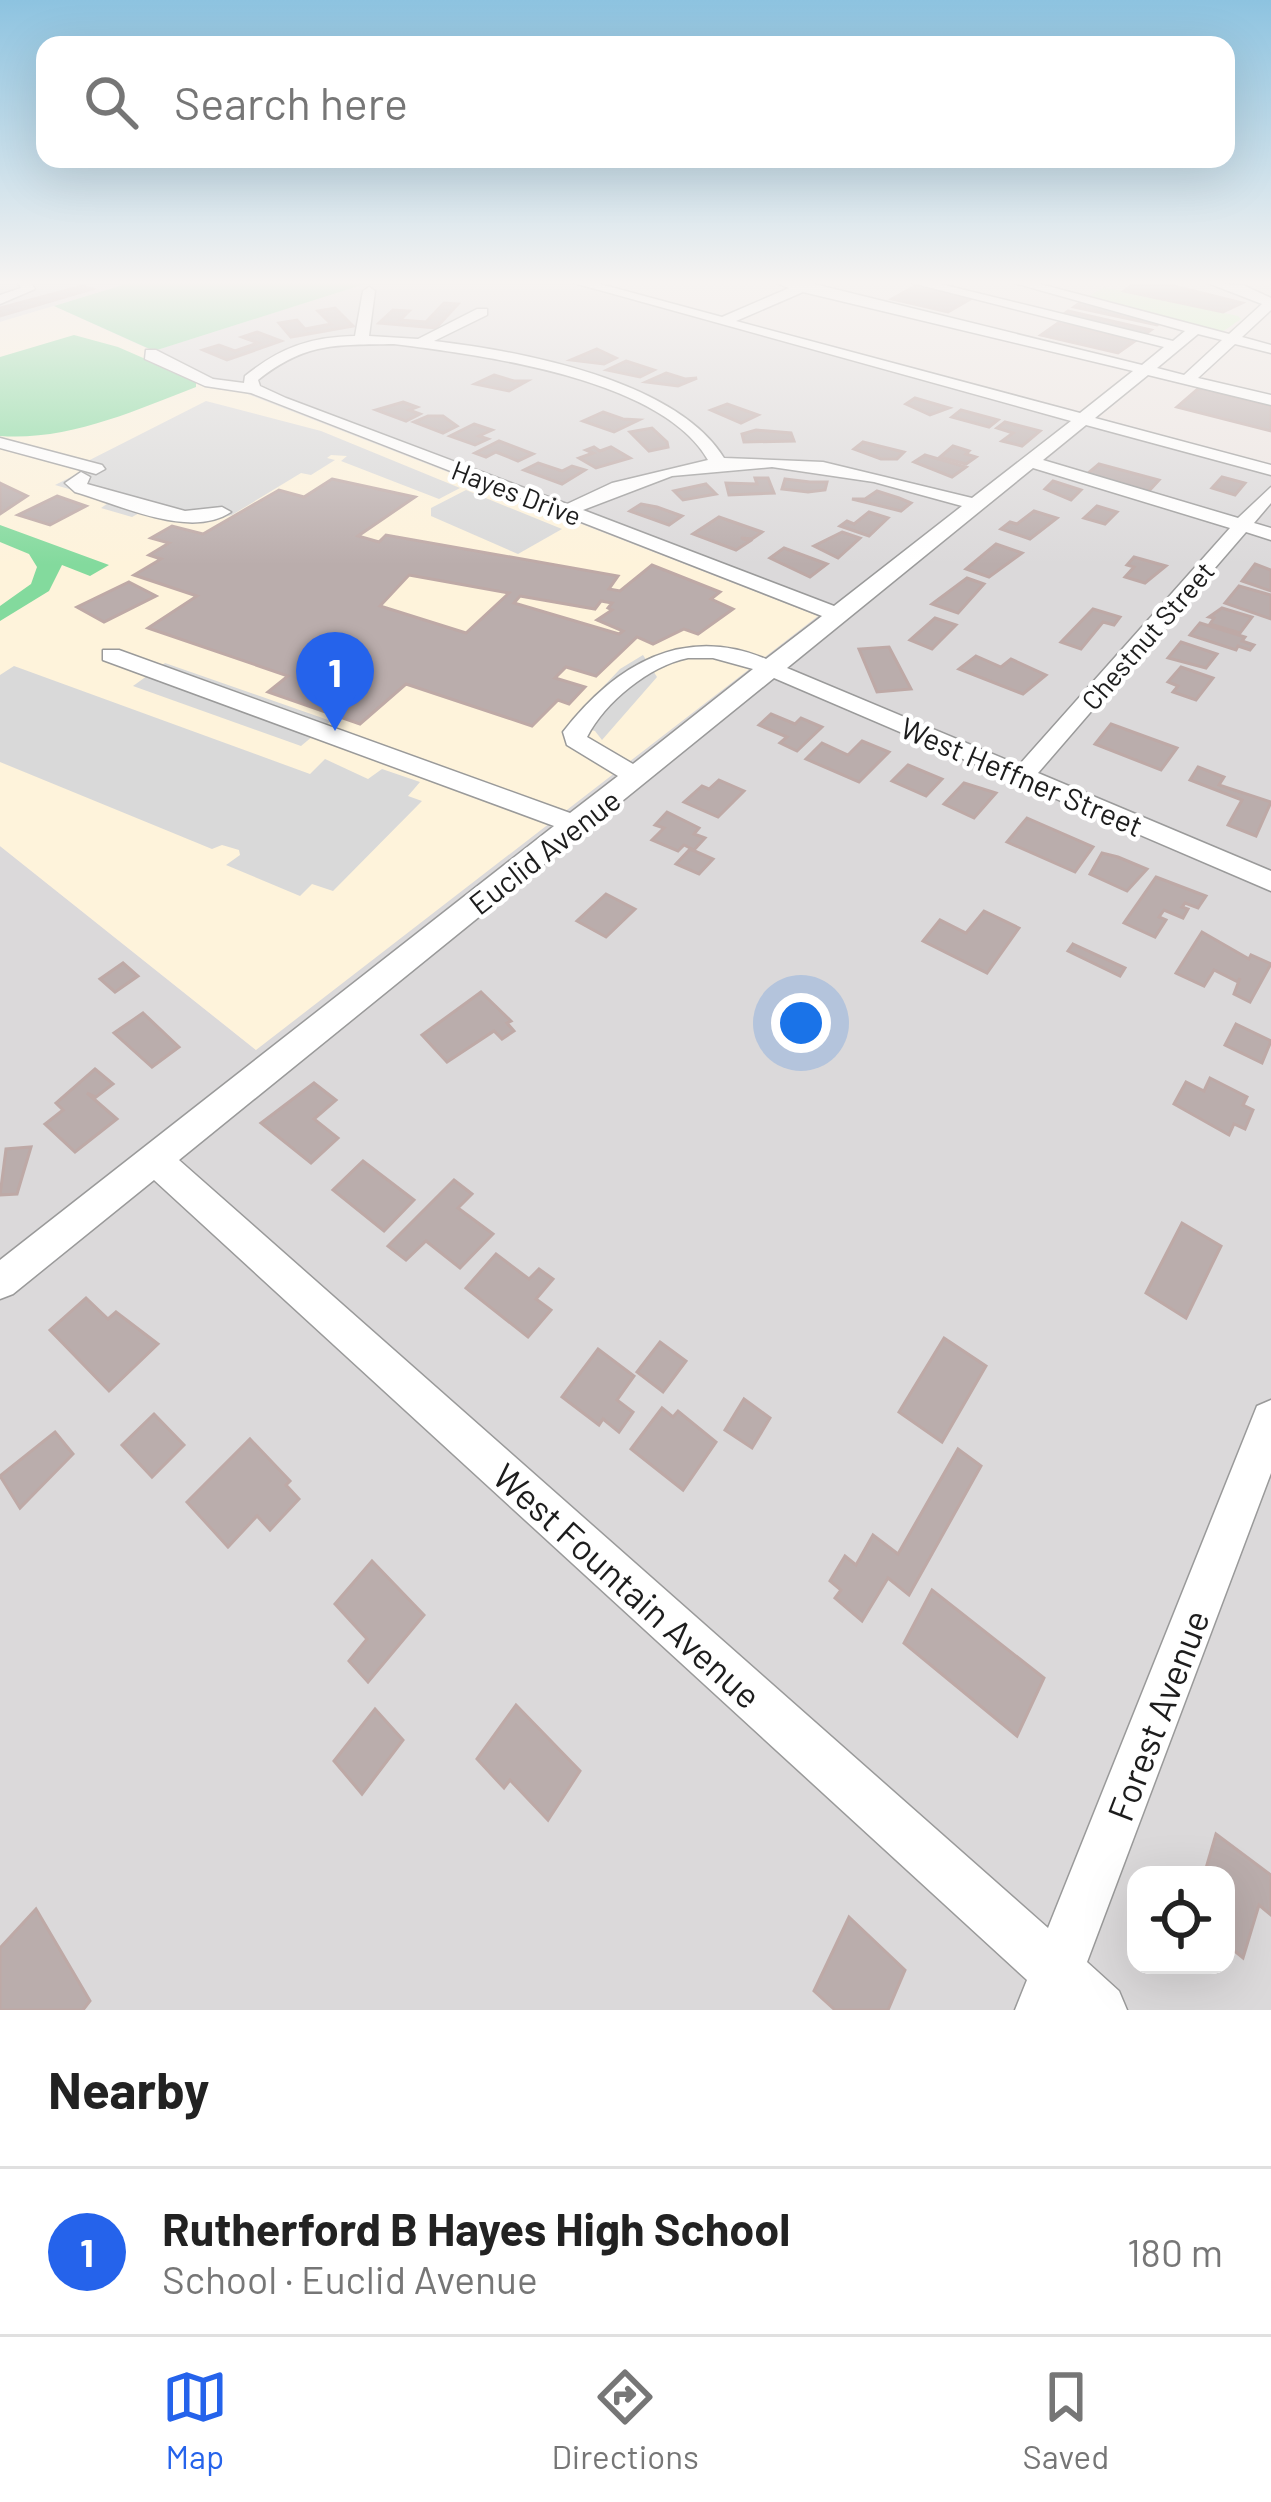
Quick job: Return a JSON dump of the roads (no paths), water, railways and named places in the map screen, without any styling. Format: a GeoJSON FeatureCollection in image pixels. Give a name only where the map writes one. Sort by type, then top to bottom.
{"type":"FeatureCollection","features":[{"type":"Feature","properties":{"kind":"street","name":"Hayes Drive"},"geometry":{"type":"LineString","coordinates":[[196,377],[254,389],[841,616]]}},
{"type":"Feature","properties":{"kind":"street"},"geometry":{"type":"LineString","coordinates":[[221,405],[254,389],[251,377]]}},
{"type":"Feature","properties":{"kind":"street"},"geometry":{"type":"LineString","coordinates":[[571,377],[643,400],[689,425],[718,463]]}},
{"type":"Feature","properties":{"kind":"street"},"geometry":{"type":"LineString","coordinates":[[927,377],[1271,470]]}},
{"type":"Feature","properties":{"kind":"street","name":"Euclid Avenue"},"geometry":{"type":"LineString","coordinates":[[0,1282],[1142,377]]}},
{"type":"Feature","properties":{"kind":"street"},"geometry":{"type":"LineString","coordinates":[[1171,377],[1271,400]]}},
{"type":"Feature","properties":{"kind":"street"},"geometry":{"type":"LineString","coordinates":[[1187,380],[1191,377]]}},
{"type":"Feature","properties":{"kind":"street"},"geometry":{"type":"LineString","coordinates":[[0,443],[88,473],[74,483],[81,488],[185,517],[222,512]]}},
{"type":"Feature","properties":{"kind":"street"},"geometry":{"type":"LineString","coordinates":[[567,511],[625,482],[718,463],[783,461],[854,469],[980,506]]}},
{"type":"Feature","properties":{"kind":"street"},"geometry":{"type":"LineString","coordinates":[[1033,463],[1271,534]]}},
{"type":"Feature","properties":{"kind":"street","name":"Chestnut Street"},"geometry":{"type":"LineString","coordinates":[[1022,777],[1271,492]]}},
{"type":"Feature","properties":{"kind":"street","name":"West Heffner Street"},"geometry":{"type":"LineString","coordinates":[[638,777],[590,753],[575,740],[575,732],[636,669],[688,649],[730,654],[1271,882]]}},
{"type":"Feature","properties":{"kind":"street"},"geometry":{"type":"LineString","coordinates":[[111,655],[577,825]]}},
{"type":"Feature","properties":{"kind":"street","name":"West Fountain Avenue"},"geometry":{"type":"LineString","coordinates":[[155,1160],[1050,1991],[1100,2010]]}},
{"type":"Feature","properties":{"kind":"street","name":"Forest Avenue"},"geometry":{"type":"LineString","coordinates":[[1050,1991],[1271,1420]]}},
{"type":"Feature","properties":{"kind":"place","name":"Rutherford B Hayes High School"},"geometry":{"type":"Point","coordinates":[335,731]}}]}
